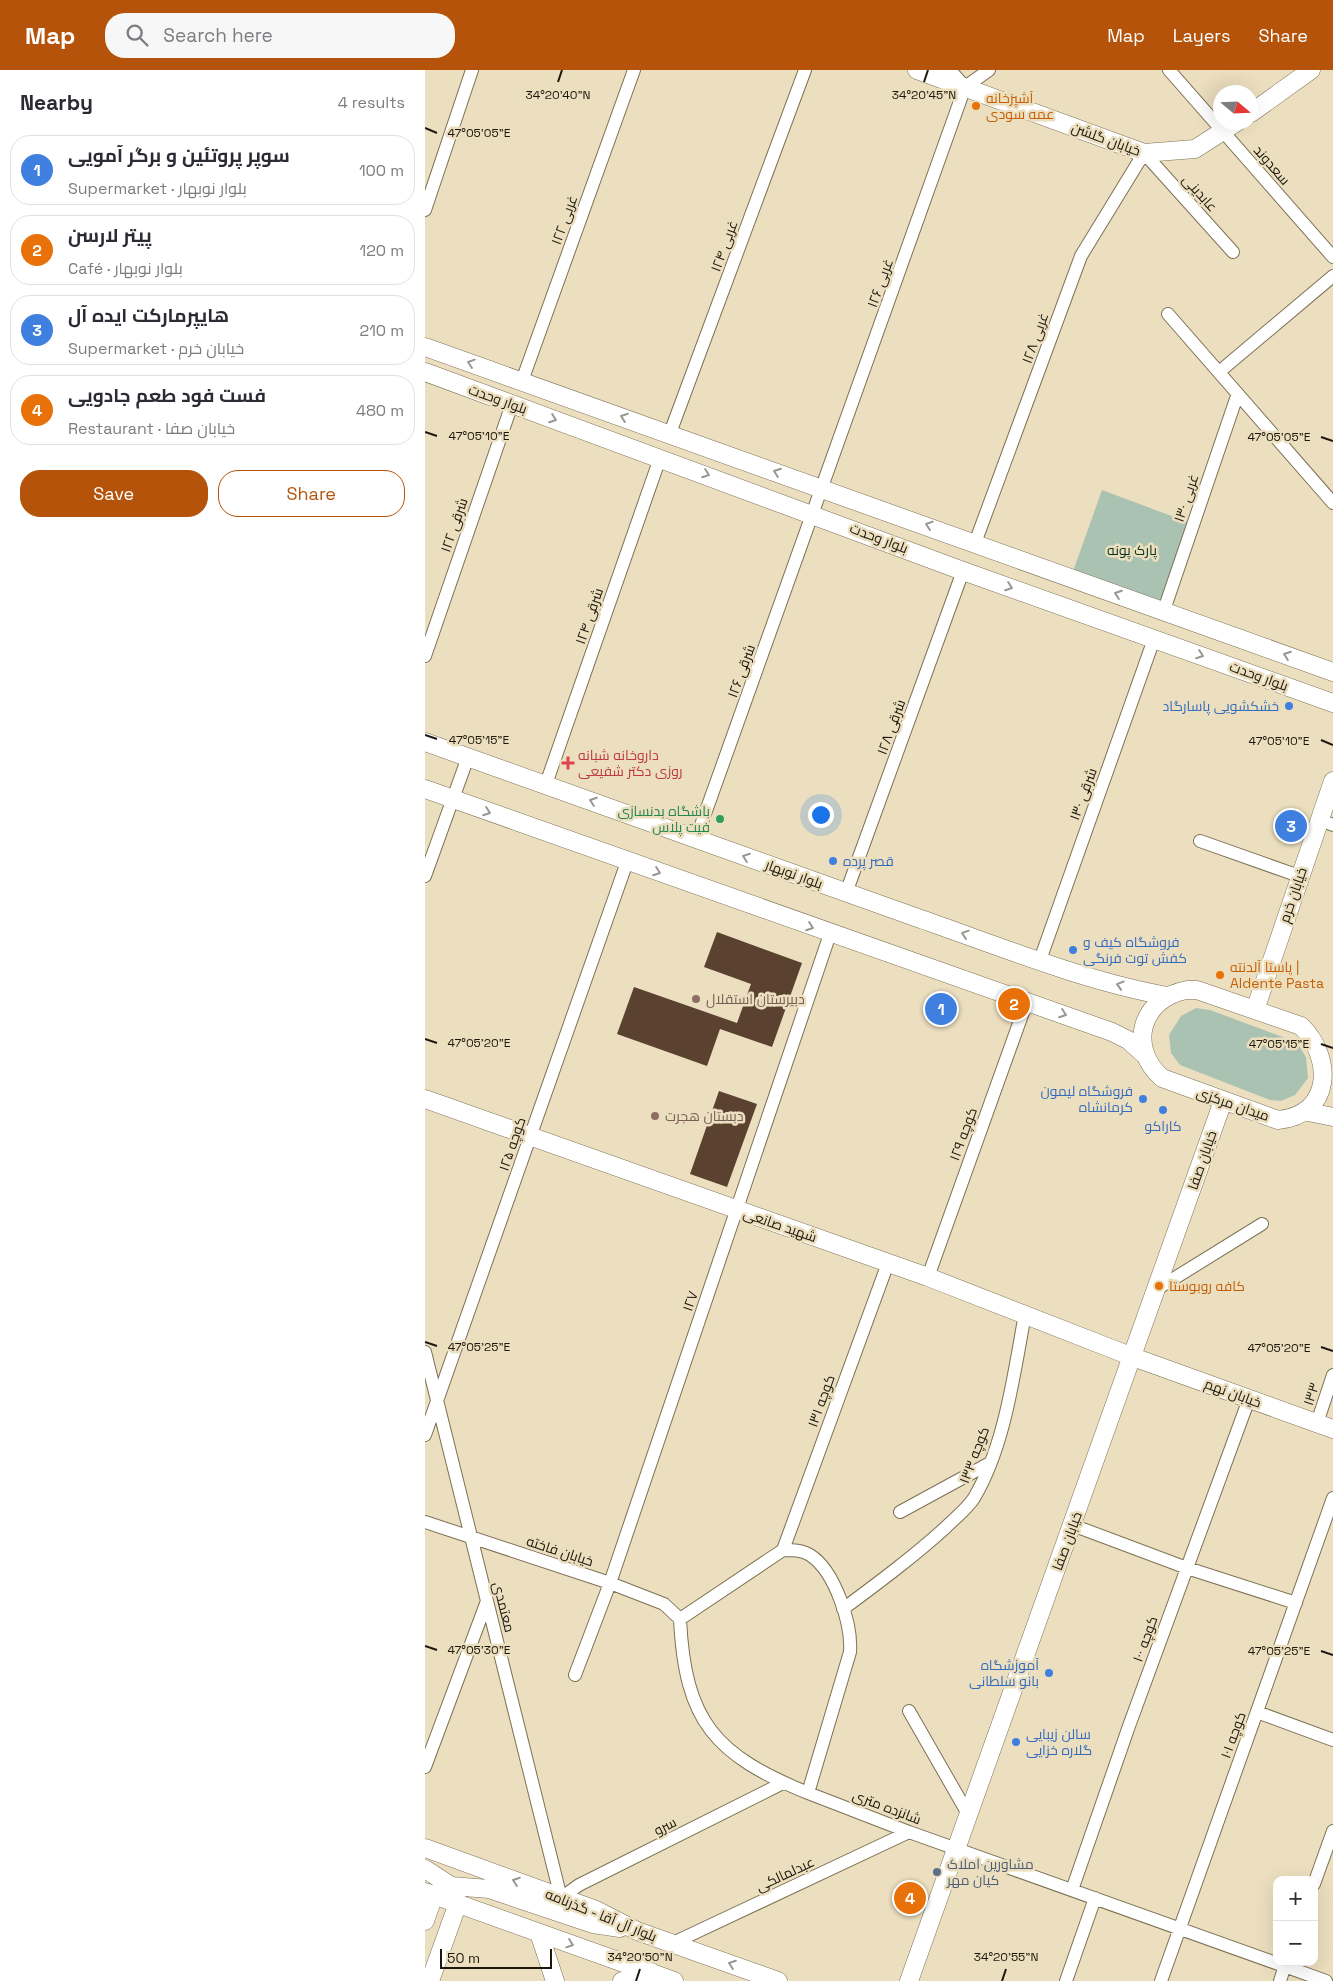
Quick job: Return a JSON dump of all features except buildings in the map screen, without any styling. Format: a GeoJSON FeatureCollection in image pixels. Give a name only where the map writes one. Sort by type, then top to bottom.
{"type":"FeatureCollection","features":[{"type":"Feature","properties":{"kind":"street"},"geometry":{"type":"LineString","coordinates":[[425,210],[472,70]]}},
{"type":"Feature","properties":{"kind":"street","name":"۱۲۲ غربی"},"geometry":{"type":"LineString","coordinates":[[521,381],[634,70]]}},
{"type":"Feature","properties":{"kind":"street","name":"۱۲۴ غربی"},"geometry":{"type":"LineString","coordinates":[[670,433],[805,70]]}},
{"type":"Feature","properties":{"kind":"street","name":"خیابان گلشن"},"geometry":{"type":"LineString","coordinates":[[917,70],[1144,154],[1195,150],[1225,130]]}},
{"type":"Feature","properties":{"kind":"street"},"geometry":{"type":"LineString","coordinates":[[951,70],[965,87],[989,70]]}},
{"type":"Feature","properties":{"kind":"street","name":"سعدوند"},"geometry":{"type":"LineString","coordinates":[[1169,70],[1213,111]]}},
{"type":"Feature","properties":{"kind":"street"},"geometry":{"type":"LineString","coordinates":[[1258,108],[1311,70]]}},
{"type":"Feature","properties":{"kind":"street","name":"۱۲۶ غربی"},"geometry":{"type":"LineString","coordinates":[[813,514],[965,87]]}},
{"type":"Feature","properties":{"kind":"street","name":"سعدوند"},"geometry":{"type":"LineString","coordinates":[[1232,130],[1333,258]]}},
{"type":"Feature","properties":{"kind":"street","name":"عابدینی"},"geometry":{"type":"LineString","coordinates":[[1144,154],[1233,252]]}},
{"type":"Feature","properties":{"kind":"street","name":"۱۲۸ غربی"},"geometry":{"type":"LineString","coordinates":[[975,543],[1081,256],[1144,154]]}},
{"type":"Feature","properties":{"kind":"street"},"geometry":{"type":"LineString","coordinates":[[1219,372],[1333,276]]}},
{"type":"Feature","properties":{"kind":"street"},"geometry":{"type":"LineString","coordinates":[[1168,314],[1219,372],[1237,396],[1333,503]]}},
{"type":"Feature","properties":{"kind":"street","name":"بلوار وحدت"},"geometry":{"type":"LineString","coordinates":[[425,347],[670,433],[1333,672]]}},
{"type":"Feature","properties":{"kind":"street","name":"بلوار وحدت"},"geometry":{"type":"LineString","coordinates":[[425,372],[963,571],[1333,703]]}},
{"type":"Feature","properties":{"kind":"street","name":"۱۳۰ غربی"},"geometry":{"type":"LineString","coordinates":[[1164,610],[1237,396]]}},
{"type":"Feature","properties":{"kind":"street","name":"۱۲۲ شرقی"},"geometry":{"type":"LineString","coordinates":[[425,656],[512,404]]}},
{"type":"Feature","properties":{"kind":"street","name":"۱۲۴ شرقی"},"geometry":{"type":"LineString","coordinates":[[546,784],[660,458]]}},
{"type":"Feature","properties":{"kind":"street","name":"۱۲۶ شرقی"},"geometry":{"type":"LineString","coordinates":[[696,839],[813,514]]}},
{"type":"Feature","properties":{"kind":"street","name":"۱۲۸ شرقی"},"geometry":{"type":"LineString","coordinates":[[846,893],[963,571]]}},
{"type":"Feature","properties":{"kind":"street","name":"۱۳۰ شرقی"},"geometry":{"type":"LineString","coordinates":[[1040,960],[1154,639]]}},
{"type":"Feature","properties":{"kind":"street","name":"بلوار نوبهار"},"geometry":{"type":"LineString","coordinates":[[425,742],[846,893],[1040,960],[1128,988],[1167,996]]}},
{"type":"Feature","properties":{"kind":"street"},"geometry":{"type":"LineString","coordinates":[[425,876],[451,799],[468,757]]}},
{"type":"Feature","properties":{"kind":"street","name":"خیابان خرم"},"geometry":{"type":"LineString","coordinates":[[1255,1010],[1299,876],[1326,822],[1333,782]]}},
{"type":"Feature","properties":{"kind":"street"},"geometry":{"type":"LineString","coordinates":[[425,789],[830,934],[1112,1032],[1128,1040],[1145,1056]]}},
{"type":"Feature","properties":{"kind":"street"},"geometry":{"type":"LineString","coordinates":[[1200,841],[1299,876]]}},
{"type":"Feature","properties":{"kind":"street","name":"کوچه ۱۲۵"},"geometry":{"type":"LineString","coordinates":[[425,1435],[627,862]]}},
{"type":"Feature","properties":{"kind":"street","name":"۱۲۷"},"geometry":{"type":"LineString","coordinates":[[575,1675],[610,1583],[830,934]]}},
{"type":"Feature","properties":{"kind":"street"},"geometry":{"type":"LineString","coordinates":[[1145,1056],[1142,1037],[1147,1017],[1159,1001],[1177,992],[1197,990],[1301,1026],[1315,1035],[1329,1052],[1329,1084],[1321,1100],[1308,1112]]}},
{"type":"Feature","properties":{"kind":"street","name":"کوچه ۱۲۹"},"geometry":{"type":"LineString","coordinates":[[928,1277],[1027,1001]]}},
{"type":"Feature","properties":{"kind":"street","name":"میدان مرکزی"},"geometry":{"type":"LineString","coordinates":[[1145,1056],[1162,1078],[1278,1120],[1293,1118],[1308,1112]]}},
{"type":"Feature","properties":{"kind":"street","name":"شهید صانعی"},"geometry":{"type":"LineString","coordinates":[[425,1099],[887,1262],[1133,1357]]}},
{"type":"Feature","properties":{"kind":"street","name":"خیابان صفا"},"geometry":{"type":"LineString","coordinates":[[909,1981],[1223,1101]]}},
{"type":"Feature","properties":{"kind":"street"},"geometry":{"type":"LineString","coordinates":[[1308,1112],[1333,1117]]}},
{"type":"Feature","properties":{"kind":"street"},"geometry":{"type":"LineString","coordinates":[[1157,1289],[1263,1224]]}},
{"type":"Feature","properties":{"kind":"street","name":"کوچه ۱۳۱"},"geometry":{"type":"LineString","coordinates":[[783,1550],[887,1262]]}},
{"type":"Feature","properties":{"kind":"street","name":"کوچه ۱۳۳"},"geometry":{"type":"LineString","coordinates":[[843,1609],[923,1548],[956,1518],[973,1499],[990,1463],[1011,1388],[1025,1314]]}},
{"type":"Feature","properties":{"kind":"street","name":"معتمدی"},"geometry":{"type":"LineString","coordinates":[[425,1352],[561,1898]]}},
{"type":"Feature","properties":{"kind":"street","name":"خیابان نهم"},"geometry":{"type":"LineString","coordinates":[[1133,1357],[1325,1426]]}},
{"type":"Feature","properties":{"kind":"street","name":"۱۳۳"},"geometry":{"type":"LineString","coordinates":[[1325,1426],[1333,1374]]}},
{"type":"Feature","properties":{"kind":"street","name":"کوچه ۱۰۰"},"geometry":{"type":"LineString","coordinates":[[1072,1890],[1129,1726],[1249,1399]]}},
{"type":"Feature","properties":{"kind":"street"},"geometry":{"type":"LineString","coordinates":[[900,1512],[990,1463]]}},
{"type":"Feature","properties":{"kind":"street","name":"کوچه ۱۰۱"},"geometry":{"type":"LineString","coordinates":[[1161,1981],[1333,1498]]}},
{"type":"Feature","properties":{"kind":"street","name":"خیابان فاخته"},"geometry":{"type":"LineString","coordinates":[[425,1522],[610,1583],[664,1604],[680,1619]]}},
{"type":"Feature","properties":{"kind":"street"},"geometry":{"type":"LineString","coordinates":[[1073,1525],[1187,1568],[1296,1603]]}},
{"type":"Feature","properties":{"kind":"street"},"geometry":{"type":"LineString","coordinates":[[680,1619],[783,1550],[796,1550],[808,1554],[819,1562],[832,1583],[851,1635],[849,1652],[808,1793]]}},
{"type":"Feature","properties":{"kind":"street"},"geometry":{"type":"LineString","coordinates":[[425,1767],[487,1600]]}},
{"type":"Feature","properties":{"kind":"street","name":"شانزده متری"},"geometry":{"type":"LineString","coordinates":[[680,1619],[681,1646],[689,1680],[701,1717],[719,1742],[741,1761],[783,1783],[909,1832],[1273,1960]]}},
{"type":"Feature","properties":{"kind":"street"},"geometry":{"type":"LineString","coordinates":[[909,1711],[968,1814]]}},
{"type":"Feature","properties":{"kind":"street"},"geometry":{"type":"LineString","coordinates":[[1257,1712],[1333,1740]]}},
{"type":"Feature","properties":{"kind":"street","name":"سرو"},"geometry":{"type":"LineString","coordinates":[[561,1898],[579,1885],[783,1783]]}},
{"type":"Feature","properties":{"kind":"street"},"geometry":{"type":"LineString","coordinates":[[1317,1876],[1333,1831]]}},
{"type":"Feature","properties":{"kind":"street","name":"عبدلمالکی"},"geometry":{"type":"LineString","coordinates":[[673,1943],[909,1832]]}},
{"type":"Feature","properties":{"kind":"street","name":"بلوار آل آقا - گذرنامه"},"geometry":{"type":"LineString","coordinates":[[425,1848],[596,1910],[637,1931],[778,1981]]}},
{"type":"Feature","properties":{"kind":"street"},"geometry":{"type":"LineString","coordinates":[[425,1870],[451,1886],[457,1903],[431,1981]]}},
{"type":"Feature","properties":{"kind":"street"},"geometry":{"type":"LineString","coordinates":[[429,1894],[451,1886],[489,1889],[593,1924],[637,1931]]}},
{"type":"Feature","properties":{"kind":"street"},"geometry":{"type":"LineString","coordinates":[[429,1894],[674,1981]]}},
{"type":"Feature","properties":{"kind":"street"},"geometry":{"type":"LineString","coordinates":[[425,1921],[429,1894]]}},
{"type":"Feature","properties":{"kind":"street"},"geometry":{"type":"LineString","coordinates":[[1066,1981],[1095,1898]]}},
{"type":"Feature","properties":{"kind":"street"},"geometry":{"type":"LineString","coordinates":[[425,1929],[436,1928],[442,1933],[444,1941]]}},
{"type":"Feature","properties":{"kind":"street"},"geometry":{"type":"LineString","coordinates":[[539,1933],[555,1981]]}},
{"type":"Feature","properties":{"kind":"street"},"geometry":{"type":"LineString","coordinates":[[1280,1981],[1285,1966]]}},
{"type":"Feature","properties":{"kind":"street","name":"شانزده متری"},"geometry":{"type":"LineString","coordinates":[[1291,1966],[1326,1981]]}},
{"type":"Feature","properties":{"kind":"street"},"geometry":{"type":"LineString","coordinates":[[622,1981],[651,1972]]}},
{"type":"Feature","properties":{"kind":"green space","name":"پارک پونه"},"geometry":{"type":"Polygon","coordinates":[[[1102,490],[1193,524],[1164,610],[1071,577],[1102,490]]]}},
{"type":"Feature","properties":{"kind":"green space"},"geometry":{"type":"Polygon","coordinates":[[[1196,1008],[1210,1010],[1298,1044],[1306,1057],[1308,1078],[1295,1095],[1281,1101],[1270,1100],[1180,1065],[1171,1053],[1169,1035],[1181,1016],[1196,1008]]]}},
{"type":"Feature","properties":{"kind":"place","name":"آشپزخانه عمه سودی"},"geometry":{"type":"Point","coordinates":[976,106]}},
{"type":"Feature","properties":{"kind":"place","name":"خشکشویی پاسارگاد"},"geometry":{"type":"Point","coordinates":[1289,706]}},
{"type":"Feature","properties":{"kind":"place","name":"داروخانه شبانه روزی دکتر شفیعی"},"geometry":{"type":"Point","coordinates":[568,763]}},
{"type":"Feature","properties":{"kind":"place","name":"باشگاه بدنسازی فیت پلاس"},"geometry":{"type":"Point","coordinates":[720,819]}},
{"type":"Feature","properties":{"kind":"place","name":"هایپرمارکت ایده آل"},"geometry":{"type":"Point","coordinates":[1291,826]}},
{"type":"Feature","properties":{"kind":"place","name":"قصر پرده"},"geometry":{"type":"Point","coordinates":[833,861]}},
{"type":"Feature","properties":{"kind":"place","name":"فروشگاه کیف و کفش توت فرنگی"},"geometry":{"type":"Point","coordinates":[1073,950]}},
{"type":"Feature","properties":{"kind":"place","name":"پاستا آلدنته | Aldente Pasta"},"geometry":{"type":"Point","coordinates":[1220,975]}},
{"type":"Feature","properties":{"kind":"place","name":"دبیرستان استقلال"},"geometry":{"type":"Point","coordinates":[696,999]}},
{"type":"Feature","properties":{"kind":"place","name":"پیتر لارسن"},"geometry":{"type":"Point","coordinates":[1014,1004]}},
{"type":"Feature","properties":{"kind":"place","name":"سوپر پروتئین و برگر آمویی"},"geometry":{"type":"Point","coordinates":[941,1009]}},
{"type":"Feature","properties":{"kind":"place","name":"فروشگاه لیمون کرمانشاه"},"geometry":{"type":"Point","coordinates":[1143,1099]}},
{"type":"Feature","properties":{"kind":"place","name":"کاراکو"},"geometry":{"type":"Point","coordinates":[1163,1110]}},
{"type":"Feature","properties":{"kind":"place","name":"دبستان هجرت"},"geometry":{"type":"Point","coordinates":[655,1116]}},
{"type":"Feature","properties":{"kind":"place","name":"کافه روبوستا"},"geometry":{"type":"Point","coordinates":[1159,1286]}},
{"type":"Feature","properties":{"kind":"place","name":"آموزشگاه بانو سلطانی"},"geometry":{"type":"Point","coordinates":[1049,1673]}},
{"type":"Feature","properties":{"kind":"place","name":"سالن زیبایی گلاره خزایی"},"geometry":{"type":"Point","coordinates":[1016,1742]}},
{"type":"Feature","properties":{"kind":"place","name":"مشاورین املاک کیان مهر"},"geometry":{"type":"Point","coordinates":[937,1872]}},
{"type":"Feature","properties":{"kind":"place","name":"فست فود طعم جادویی"},"geometry":{"type":"Point","coordinates":[910,1898]}}]}
